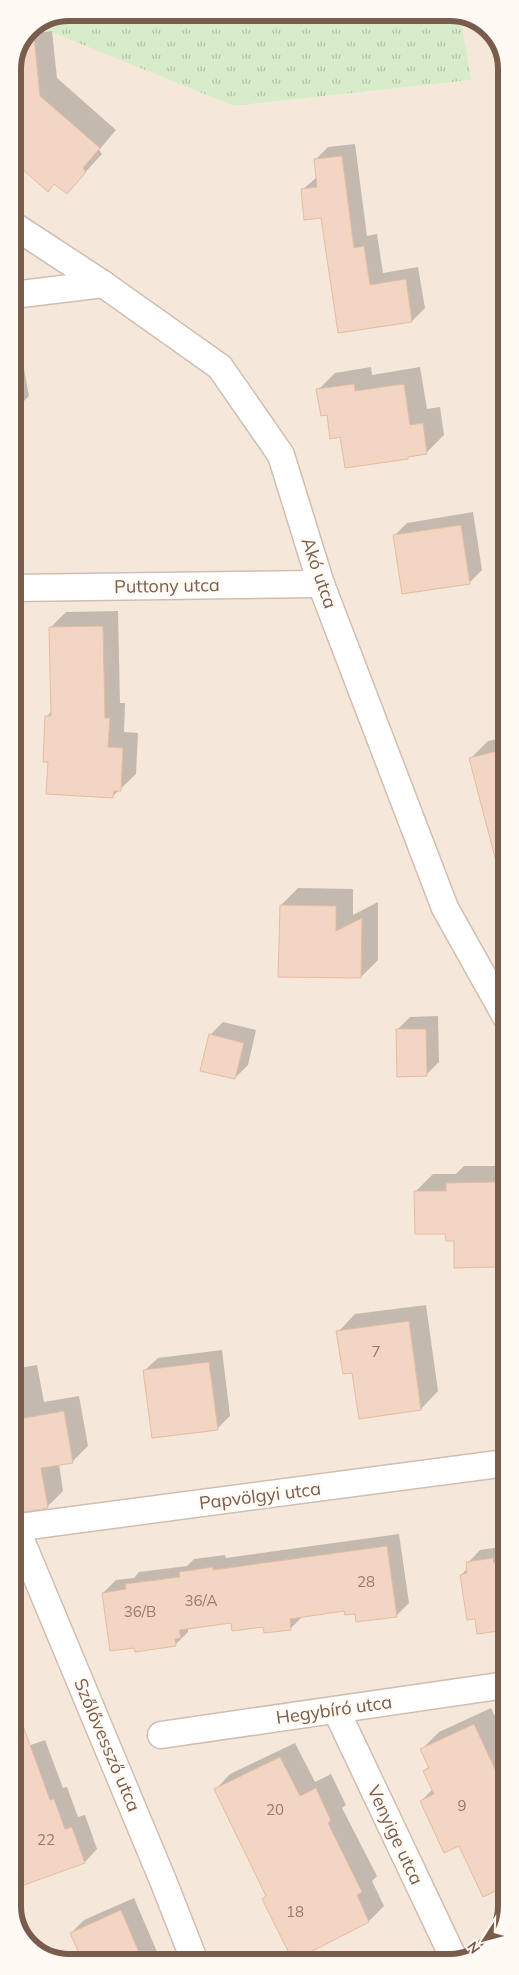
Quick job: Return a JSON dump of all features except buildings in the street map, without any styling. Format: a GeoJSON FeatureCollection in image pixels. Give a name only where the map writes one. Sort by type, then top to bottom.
{"type":"FeatureCollection","features":[{"type":"Feature","properties":{"kind":"street","name":"Akó utca"},"geometry":{"type":"LineString","coordinates":[[21,230],[103,284],[220,367],[281,455],[321,584],[445,908],[498,1003]]}},
{"type":"Feature","properties":{"kind":"street"},"geometry":{"type":"LineString","coordinates":[[21,294],[103,284]]}},
{"type":"Feature","properties":{"kind":"street","name":"Puttony utca"},"geometry":{"type":"LineString","coordinates":[[21,588],[321,584]]}},
{"type":"Feature","properties":{"kind":"street","name":"Papvölgyi utca"},"geometry":{"type":"LineString","coordinates":[[21,1527],[498,1463]]}},
{"type":"Feature","properties":{"kind":"street","name":"Szőlővessző utca"},"geometry":{"type":"LineString","coordinates":[[21,1542],[192,1954]]}},
{"type":"Feature","properties":{"kind":"street","name":"Hegybíró utca"},"geometry":{"type":"LineString","coordinates":[[161,1735],[498,1686]]}},
{"type":"Feature","properties":{"kind":"street","name":"Venyige utca"},"geometry":{"type":"LineString","coordinates":[[336,1710],[452,1954]]}},
{"type":"Feature","properties":{"kind":"shaded area"},"geometry":{"type":"Polygon","coordinates":[[[461,23],[474,28],[486,37],[495,54],[498,69],[497,1912],[495,1921],[486,1938],[468,1950],[450,1954],[60,1953],[42,1946],[33,1938],[24,1921],[21,1906],[22,60],[29,42],[43,29],[234,106],[470,80],[461,23]]]}},
{"type":"Feature","properties":{"kind":"green space"},"geometry":{"type":"Polygon","coordinates":[[[69,21],[453,21],[461,23],[471,80],[234,106],[43,29],[60,22],[69,21]]]}}]}
